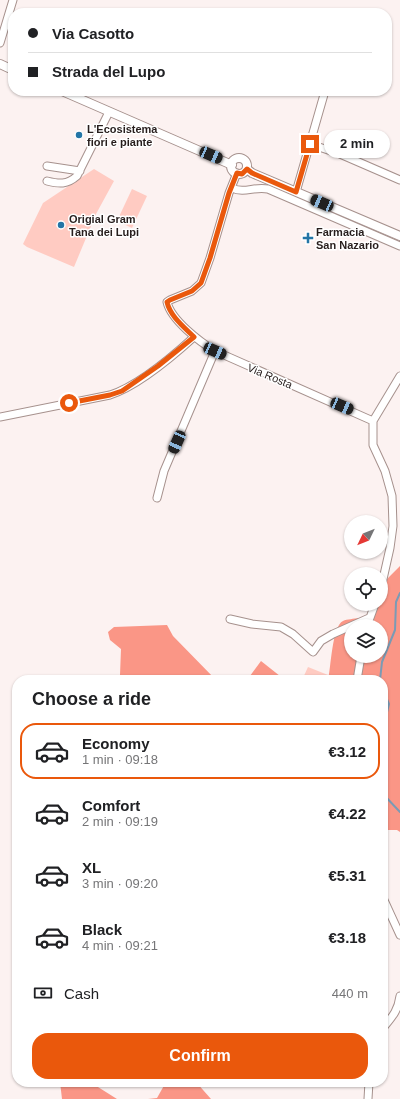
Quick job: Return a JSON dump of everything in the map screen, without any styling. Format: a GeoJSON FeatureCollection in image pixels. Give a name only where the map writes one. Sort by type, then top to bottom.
{"type":"FeatureCollection","features":[{"type":"Feature","properties":{"kind":"street"},"geometry":{"type":"LineString","coordinates":[[0,43],[8,17]]}},
{"type":"Feature","properties":{"kind":"street"},"geometry":{"type":"LineString","coordinates":[[73,96],[232,165]]}},
{"type":"Feature","properties":{"kind":"street"},"geometry":{"type":"LineString","coordinates":[[296,192],[324,96]]}},
{"type":"Feature","properties":{"kind":"street"},"geometry":{"type":"LineString","coordinates":[[47,181],[63,184],[73,179],[80,171],[109,112]]}},
{"type":"Feature","properties":{"kind":"street"},"geometry":{"type":"LineString","coordinates":[[310,144],[340,154],[400,180]]}},
{"type":"Feature","properties":{"kind":"street"},"geometry":{"type":"LineString","coordinates":[[247,169],[242,174],[237,173],[233,170],[232,165],[234,160],[242,159],[247,164],[247,169],[252,173],[400,236]]}},
{"type":"Feature","properties":{"kind":"street"},"geometry":{"type":"LineString","coordinates":[[47,166],[80,171]]}},
{"type":"Feature","properties":{"kind":"street","name":"Via Rosta"},"geometry":{"type":"LineString","coordinates":[[237,173],[201,283],[192,291],[167,302],[170,309],[175,317],[194,337],[215,351],[373,421]]}},
{"type":"Feature","properties":{"kind":"street"},"geometry":{"type":"LineString","coordinates":[[232,188],[243,191],[255,188],[268,189],[400,246]]}},
{"type":"Feature","properties":{"kind":"street"},"geometry":{"type":"LineString","coordinates":[[0,417],[110,395],[122,391],[158,366],[194,337]]}},
{"type":"Feature","properties":{"kind":"street"},"geometry":{"type":"LineString","coordinates":[[157,498],[164,471],[215,351]]}},
{"type":"Feature","properties":{"kind":"street"},"geometry":{"type":"LineString","coordinates":[[386,567],[393,526],[392,496],[385,471],[373,445],[373,421],[400,376]]}},
{"type":"Feature","properties":{"kind":"street"},"geometry":{"type":"LineString","coordinates":[[230,619],[252,624],[281,627],[293,634],[313,652],[321,641],[369,618],[372,611]]}},
{"type":"Feature","properties":{"kind":"street"},"geometry":{"type":"LineString","coordinates":[[357,675],[360,663]]}},
{"type":"Feature","properties":{"kind":"street"},"geometry":{"type":"LineString","coordinates":[[388,909],[400,935]]}},
{"type":"Feature","properties":{"kind":"street"},"geometry":{"type":"LineString","coordinates":[[388,1022],[399,1006],[400,996]]}},
{"type":"Feature","properties":{"kind":"street"},"geometry":{"type":"LineString","coordinates":[[368,1099],[369,1087]]}},
{"type":"Feature","properties":{"kind":"shaded area","name":"Origial Gram Tana dei Lupi"},"geometry":{"type":"Polygon","coordinates":[[[94,169],[114,181],[96,214],[74,267],[23,244],[43,203],[94,169]]]}},
{"type":"Feature","properties":{"kind":"shaded area"},"geometry":{"type":"Polygon","coordinates":[[[132,189],[147,196],[132,228],[117,221],[132,189]]]}},
{"type":"Feature","properties":{"kind":"shaded area"},"geometry":{"type":"Polygon","coordinates":[[[400,566],[400,832],[397,830],[388,830],[388,675],[360,675],[363,663],[388,663],[388,619],[373,619],[375,611],[388,611],[388,578],[400,566]]]}},
{"type":"Feature","properties":{"kind":"shaded area"},"geometry":{"type":"Polygon","coordinates":[[[343,621],[344,663],[358,663],[355,675],[329,675],[336,631],[339,624],[343,621]]]}},
{"type":"Feature","properties":{"kind":"shaded area"},"geometry":{"type":"Polygon","coordinates":[[[167,625],[173,636],[211,675],[120,675],[121,649],[110,640],[108,632],[114,627],[167,625]]]}},
{"type":"Feature","properties":{"kind":"shaded area"},"geometry":{"type":"Polygon","coordinates":[[[261,661],[279,675],[251,675],[261,661]]]}},
{"type":"Feature","properties":{"kind":"shaded area"},"geometry":{"type":"Polygon","coordinates":[[[308,667],[328,675],[304,675],[308,667]]]}},
{"type":"Feature","properties":{"kind":"shaded area"},"geometry":{"type":"Polygon","coordinates":[[[61,1087],[98,1087],[117,1099],[62,1099],[61,1087]]]}},
{"type":"Feature","properties":{"kind":"shaded area"},"geometry":{"type":"Polygon","coordinates":[[[163,1087],[200,1087],[211,1099],[148,1099],[157,1098],[163,1087]]]}},
{"type":"Feature","properties":{"kind":"waterway"},"geometry":{"type":"LineString","coordinates":[[381,675],[382,662],[395,630],[396,602],[400,593]]}},
{"type":"Feature","properties":{"kind":"waterway"},"geometry":{"type":"LineString","coordinates":[[388,702],[388,708]]}},
{"type":"Feature","properties":{"kind":"waterway"},"geometry":{"type":"LineString","coordinates":[[388,799],[400,812]]}},
{"type":"Feature","properties":{"kind":"place","name":"L'Ecosistema fiori e piante"},"geometry":{"type":"Point","coordinates":[79,135]}},
{"type":"Feature","properties":{"kind":"place","name":"Origial Gram Tana dei Lupi"},"geometry":{"type":"Point","coordinates":[61,225]}},
{"type":"Feature","properties":{"kind":"place","name":"Farmacia San Nazario"},"geometry":{"type":"Point","coordinates":[308,238]}},
{"type":"Feature","properties":{"kind":"route"},"geometry":{"type":"LineString","coordinates":[[69,403],[110,395],[122,391],[139,381],[194,337],[175,317],[167,302],[192,291],[201,283],[229,193],[237,173],[242,174],[247,169],[252,173],[296,192],[310,144]]}}]}
